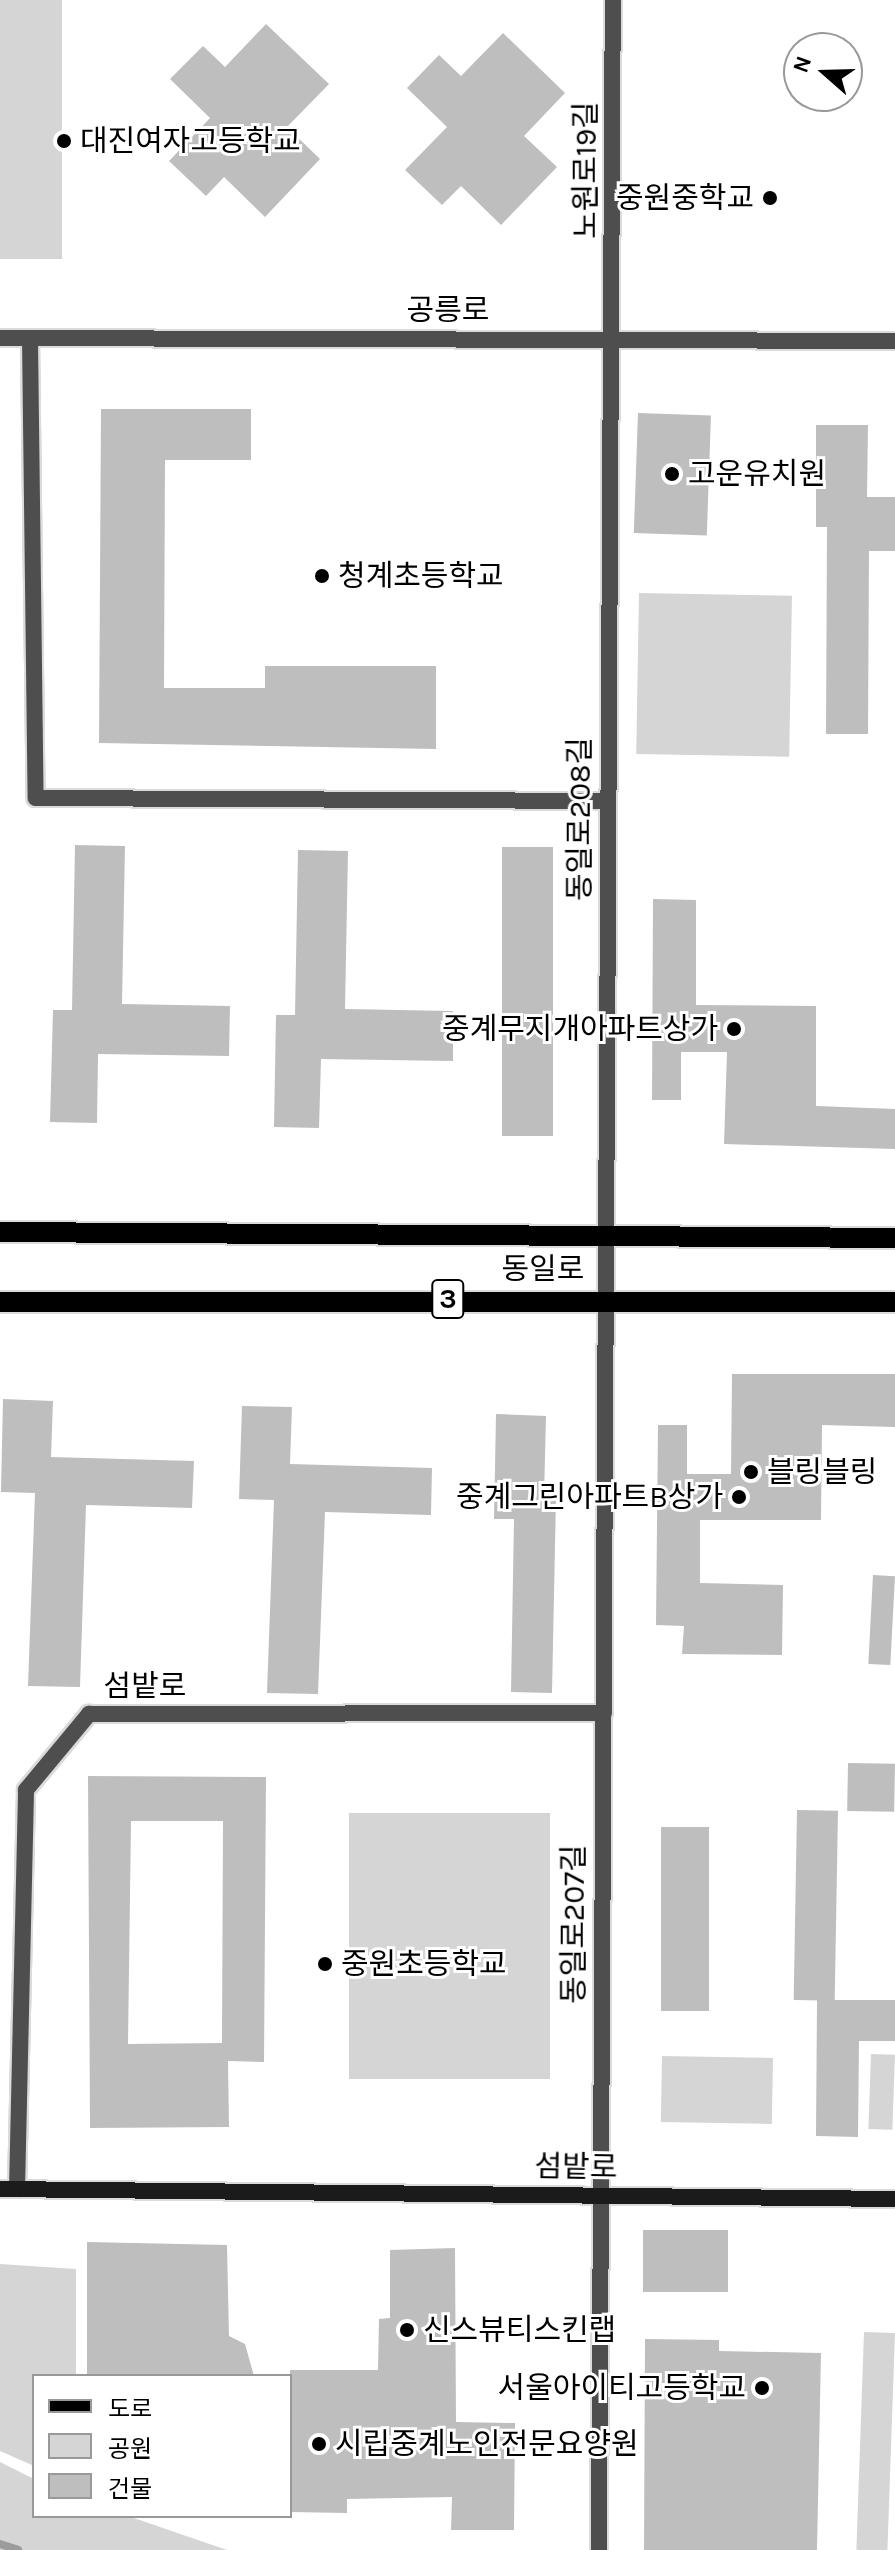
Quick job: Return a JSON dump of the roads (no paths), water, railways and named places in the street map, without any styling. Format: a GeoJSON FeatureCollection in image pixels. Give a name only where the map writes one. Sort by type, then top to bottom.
{"type":"FeatureCollection","features":[{"type":"Feature","properties":{"kind":"main road","name":"동일로"},"geometry":{"type":"LineString","coordinates":[[0,1232],[895,1238]]}},
{"type":"Feature","properties":{"kind":"main road","name":"동일로"},"geometry":{"type":"LineString","coordinates":[[0,1302],[607,1298],[895,1302]]}},
{"type":"Feature","properties":{"kind":"main road","name":"섬밭로"},"geometry":{"type":"LineString","coordinates":[[0,2189],[895,2199]]}},
{"type":"Feature","properties":{"kind":"street","name":"노원로19길"},"geometry":{"type":"LineString","coordinates":[[613,0],[614,339]]}},
{"type":"Feature","properties":{"kind":"street","name":"공릉로"},"geometry":{"type":"LineString","coordinates":[[0,338],[895,341]]}},
{"type":"Feature","properties":{"kind":"street"},"geometry":{"type":"LineString","coordinates":[[30,339],[36,798],[607,801]]}},
{"type":"Feature","properties":{"kind":"street","name":"동일로208길"},"geometry":{"type":"LineString","coordinates":[[607,1298],[607,801],[614,339]]}},
{"type":"Feature","properties":{"kind":"street","name":"동일로207길"},"geometry":{"type":"LineString","coordinates":[[599,2550],[607,1298]]}},
{"type":"Feature","properties":{"kind":"street","name":"섬밭로"},"geometry":{"type":"LineString","coordinates":[[17,2189],[26,1790],[89,1714],[604,1713]]}},
{"type":"Feature","properties":{"kind":"waterway"},"geometry":{"type":"LineString","coordinates":[[0,2544],[18,2550]]}},
{"type":"Feature","properties":{"kind":"place","name":"대진여자고등학교"},"geometry":{"type":"Point","coordinates":[64,141]}},
{"type":"Feature","properties":{"kind":"place","name":"중원중학교"},"geometry":{"type":"Point","coordinates":[770,198]}},
{"type":"Feature","properties":{"kind":"place","name":"고운유치원"},"geometry":{"type":"Point","coordinates":[672,474]}},
{"type":"Feature","properties":{"kind":"place","name":"청계초등학교"},"geometry":{"type":"Point","coordinates":[322,576]}},
{"type":"Feature","properties":{"kind":"place","name":"중계무지개아파트상가"},"geometry":{"type":"Point","coordinates":[734,1029]}},
{"type":"Feature","properties":{"kind":"place","name":"블링블링"},"geometry":{"type":"Point","coordinates":[751,1472]}},
{"type":"Feature","properties":{"kind":"place","name":"중계그린아파트B상가"},"geometry":{"type":"Point","coordinates":[739,1497]}},
{"type":"Feature","properties":{"kind":"place","name":"중원초등학교"},"geometry":{"type":"Point","coordinates":[325,1964]}},
{"type":"Feature","properties":{"kind":"place","name":"신스뷰티스킨랩"},"geometry":{"type":"Point","coordinates":[407,2330]}},
{"type":"Feature","properties":{"kind":"place","name":"서울아이티고등학교"},"geometry":{"type":"Point","coordinates":[762,2388]}},
{"type":"Feature","properties":{"kind":"place","name":"시립중계노인전문요양원"},"geometry":{"type":"Point","coordinates":[319,2444]}}]}
